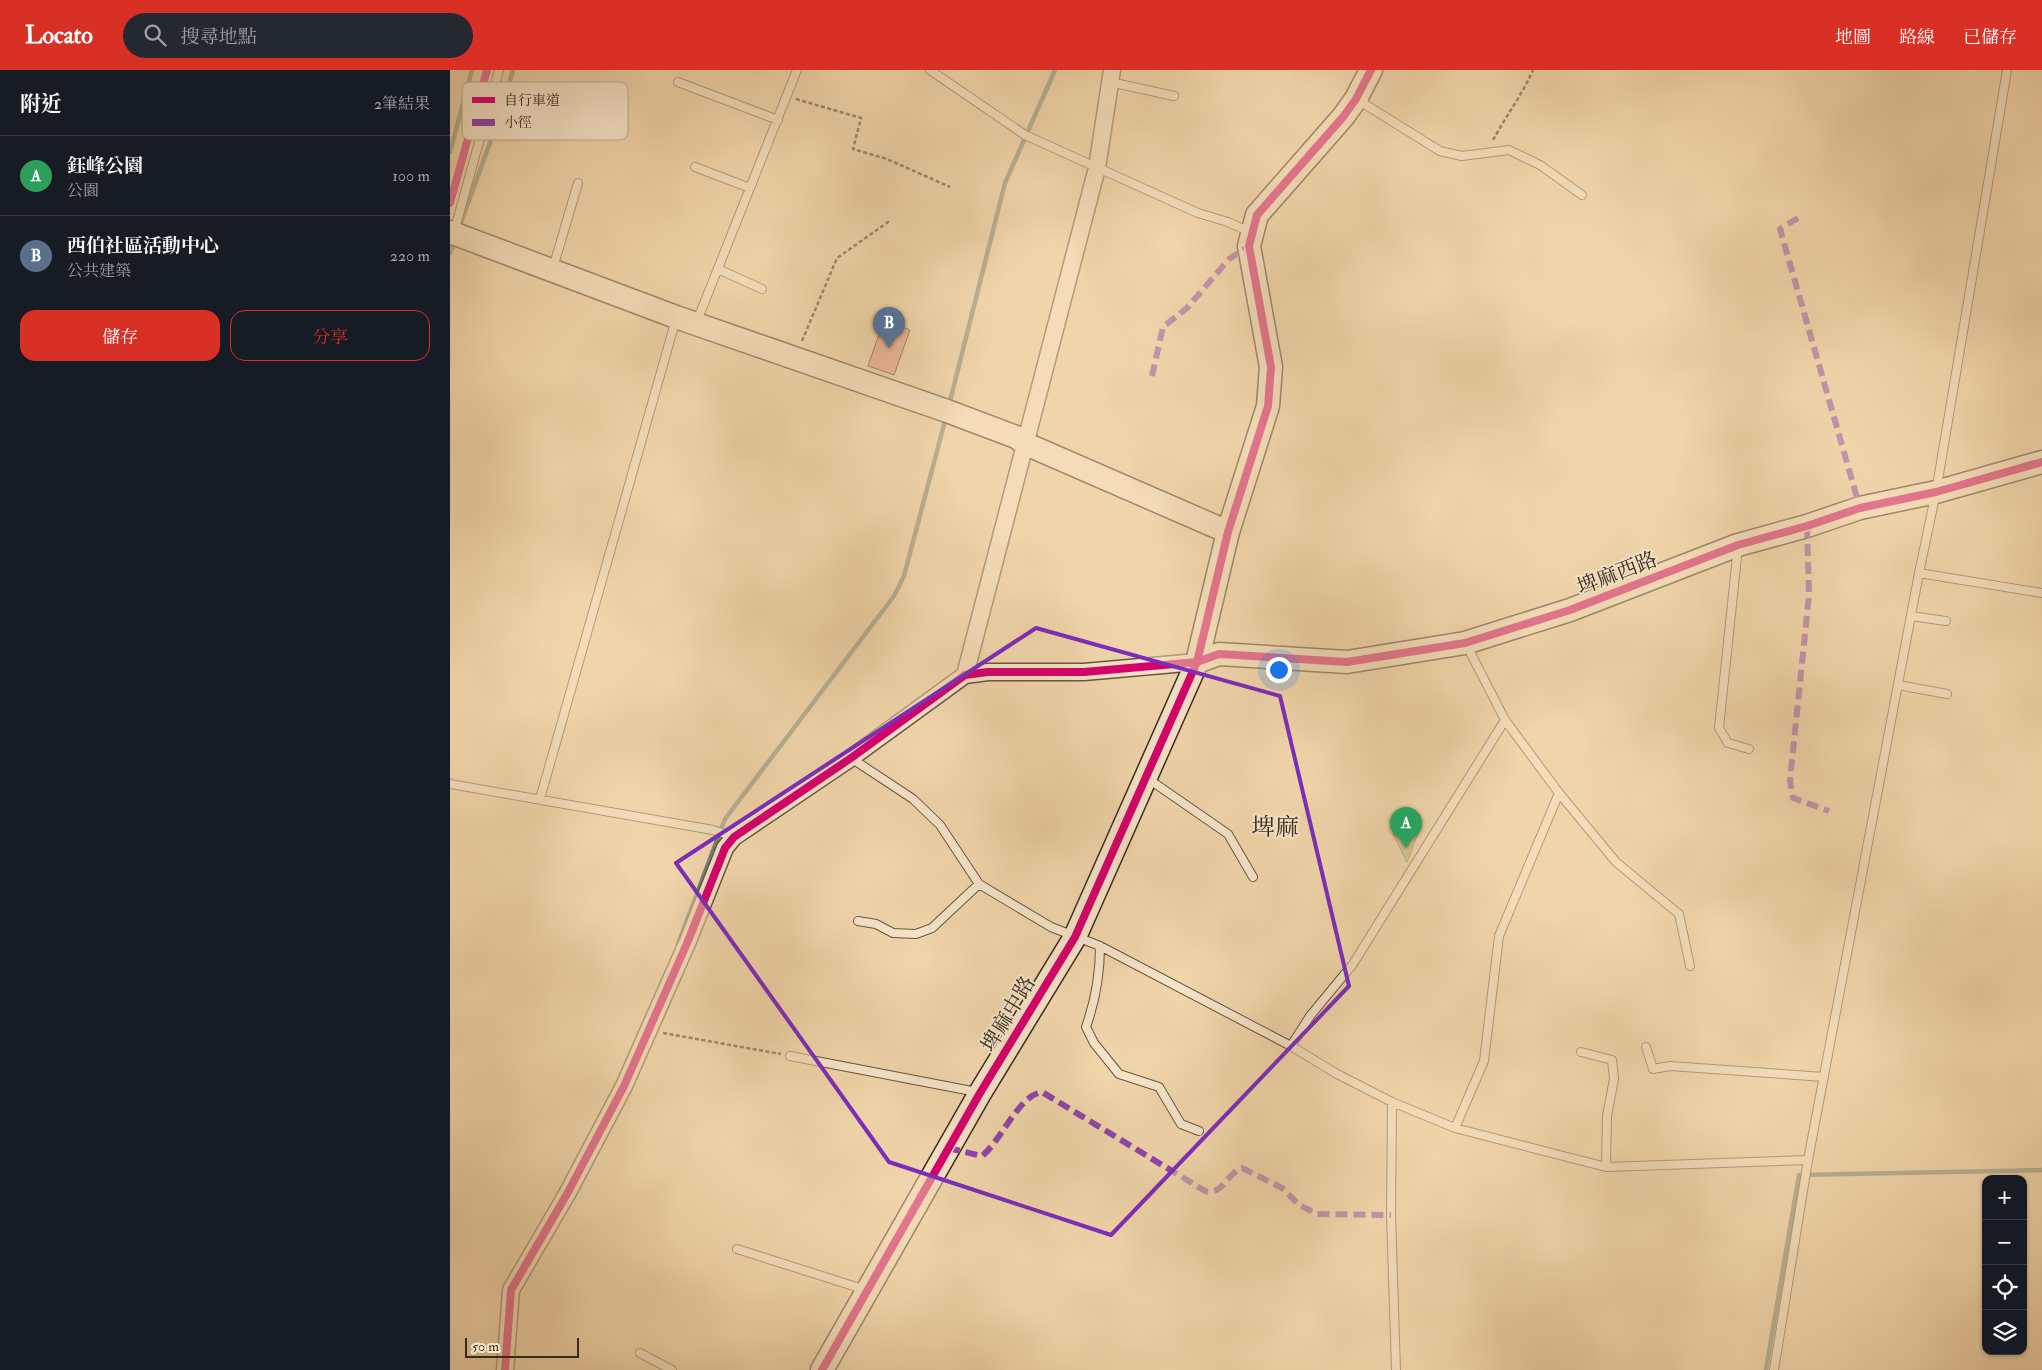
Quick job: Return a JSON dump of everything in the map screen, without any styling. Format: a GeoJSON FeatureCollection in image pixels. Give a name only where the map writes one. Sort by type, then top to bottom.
{"type":"FeatureCollection","features":[{"type":"Feature","properties":{"kind":"street"},"geometry":{"type":"LineString","coordinates":[[1252,233],[1258,215],[1356,99],[1372,70]]}},
{"type":"Feature","properties":{"kind":"street"},"geometry":{"type":"LineString","coordinates":[[965,675],[1097,168],[1111,76]]}},
{"type":"Feature","properties":{"kind":"street"},"geometry":{"type":"LineString","coordinates":[[452,233],[686,320],[948,411],[1016,437],[1026,444],[1228,532]]}},
{"type":"Feature","properties":{"kind":"street","name":"埤麻中路"},"geometry":{"type":"LineString","coordinates":[[822,1370],[980,1093],[1075,937],[1197,662],[1228,532],[1268,406],[1271,367],[1249,246],[1252,233]]}},
{"type":"Feature","properties":{"kind":"street","name":"埤麻西路"},"geometry":{"type":"LineString","coordinates":[[1197,662],[1219,654],[1347,662],[1465,643],[1570,610],[1738,545],[1807,526],[1860,508],[1936,492],[2042,462]]}},
{"type":"Feature","properties":{"kind":"street"},"geometry":{"type":"LineString","coordinates":[[505,1370],[511,1290],[567,1194],[624,1086],[725,848],[734,837],[851,758],[965,675],[988,672],[1084,672],[1197,662]]}},
{"type":"Feature","properties":{"kind":"lane"},"geometry":{"type":"LineString","coordinates":[[540,799],[686,320],[718,269],[778,120],[785,95],[797,70]]}},
{"type":"Feature","properties":{"kind":"lane"},"geometry":{"type":"LineString","coordinates":[[930,70],[1025,136],[1198,213],[1228,222],[1252,233]]}},
{"type":"Feature","properties":{"kind":"lane"},"geometry":{"type":"LineString","coordinates":[[1774,1370],[1824,1077],[1936,492],[2007,70]]}},
{"type":"Feature","properties":{"kind":"lane"},"geometry":{"type":"LineString","coordinates":[[1111,76],[1174,96]]}},
{"type":"Feature","properties":{"kind":"lane"},"geometry":{"type":"LineString","coordinates":[[678,82],[778,120]]}},
{"type":"Feature","properties":{"kind":"lane"},"geometry":{"type":"LineString","coordinates":[[1356,99],[1440,150],[1462,156],[1509,150],[1540,166],[1582,195]]}},
{"type":"Feature","properties":{"kind":"lane"},"geometry":{"type":"LineString","coordinates":[[452,233],[479,140]]}},
{"type":"Feature","properties":{"kind":"lane"},"geometry":{"type":"LineString","coordinates":[[695,167],[750,188]]}},
{"type":"Feature","properties":{"kind":"lane"},"geometry":{"type":"LineString","coordinates":[[552,270],[578,184]]}},
{"type":"Feature","properties":{"kind":"lane"},"geometry":{"type":"LineString","coordinates":[[718,269],[762,289]]}},
{"type":"Feature","properties":{"kind":"lane"},"geometry":{"type":"LineString","coordinates":[[1738,545],[1719,728],[1728,743],[1748,749]]}},
{"type":"Feature","properties":{"kind":"lane"},"geometry":{"type":"LineString","coordinates":[[1919,573],[2042,593]]}},
{"type":"Feature","properties":{"kind":"lane"},"geometry":{"type":"LineString","coordinates":[[1911,616],[1946,621]]}},
{"type":"Feature","properties":{"kind":"lane"},"geometry":{"type":"LineString","coordinates":[[1465,643],[1505,720],[1559,793],[1616,862],[1679,914],[1690,966]]}},
{"type":"Feature","properties":{"kind":"lane"},"geometry":{"type":"LineString","coordinates":[[1898,685],[1948,694]]}},
{"type":"Feature","properties":{"kind":"lane"},"geometry":{"type":"LineString","coordinates":[[1291,1046],[1310,1016],[1353,964],[1505,720]]}},
{"type":"Feature","properties":{"kind":"lane"},"geometry":{"type":"LineString","coordinates":[[851,758],[913,799],[933,819],[979,884],[1051,927],[1100,946],[1291,1046],[1337,1074],[1392,1102],[1456,1128],[1606,1167],[1808,1164]]}},
{"type":"Feature","properties":{"kind":"lane"},"geometry":{"type":"LineString","coordinates":[[1146,777],[1228,834],[1254,878]]}},
{"type":"Feature","properties":{"kind":"lane"},"geometry":{"type":"LineString","coordinates":[[450,784],[713,830],[734,837]]}},
{"type":"Feature","properties":{"kind":"lane"},"geometry":{"type":"LineString","coordinates":[[1456,1128],[1484,1062],[1499,936],[1559,793]]}},
{"type":"Feature","properties":{"kind":"lane"},"geometry":{"type":"LineString","coordinates":[[858,921],[876,924],[893,933],[916,934],[932,928],[979,884]]}},
{"type":"Feature","properties":{"kind":"lane"},"geometry":{"type":"LineString","coordinates":[[1100,946],[1100,975],[1096,999],[1086,1027],[1094,1042],[1119,1074],[1159,1087],[1181,1124],[1198,1131]]}},
{"type":"Feature","properties":{"kind":"lane"},"geometry":{"type":"LineString","coordinates":[[1646,1047],[1652,1069],[1670,1066],[1824,1077]]}},
{"type":"Feature","properties":{"kind":"lane"},"geometry":{"type":"LineString","coordinates":[[1581,1052],[1612,1060],[1614,1079],[1607,1116],[1606,1167]]}},
{"type":"Feature","properties":{"kind":"lane"},"geometry":{"type":"LineString","coordinates":[[790,1056],[980,1093]]}},
{"type":"Feature","properties":{"kind":"lane"},"geometry":{"type":"LineString","coordinates":[[1392,1102],[1392,1215],[1396,1370]]}},
{"type":"Feature","properties":{"kind":"lane"},"geometry":{"type":"LineString","coordinates":[[737,1249],[868,1291]]}},
{"type":"Feature","properties":{"kind":"lane"},"geometry":{"type":"LineString","coordinates":[[640,1353],[672,1370]]}},
{"type":"Feature","properties":{"kind":"path"},"geometry":{"type":"LineString","coordinates":[[1486,152],[1508,113],[1522,96],[1533,70]]}},
{"type":"Feature","properties":{"kind":"path"},"geometry":{"type":"LineString","coordinates":[[785,95],[861,118],[853,149],[887,159],[950,187]]}},
{"type":"Feature","properties":{"kind":"path"},"geometry":{"type":"LineString","coordinates":[[795,358],[837,258],[891,220]]}},
{"type":"Feature","properties":{"kind":"path"},"geometry":{"type":"LineString","coordinates":[[649,1030],[790,1056]]}},
{"type":"Feature","properties":{"kind":"highlighted area"},"geometry":{"type":"Polygon","coordinates":[[[1036,628],[1280,696],[1349,986],[1111,1235],[889,1162],[676,863],[1036,628]]]}},
{"type":"Feature","properties":{"kind":"green space"},"geometry":{"type":"Polygon","coordinates":[[[1421,825],[1407,862],[1393,834],[1421,825]]]}},
{"type":"Feature","properties":{"kind":"building"},"geometry":{"type":"Polygon","coordinates":[[[884,320],[910,330],[894,375],[868,366],[884,320]]]}},
{"type":"Feature","properties":{"kind":"waterway"},"geometry":{"type":"LineString","coordinates":[[469,82],[472,70]]}},
{"type":"Feature","properties":{"kind":"waterway"},"geometry":{"type":"LineString","coordinates":[[510,82],[513,70]]}},
{"type":"Feature","properties":{"kind":"waterway"},"geometry":{"type":"LineString","coordinates":[[949,405],[1005,183],[1055,70]]}},
{"type":"Feature","properties":{"kind":"waterway"},"geometry":{"type":"LineString","coordinates":[[450,152],[462,107]]}},
{"type":"Feature","properties":{"kind":"waterway"},"geometry":{"type":"LineString","coordinates":[[459,228],[491,140]]}},
{"type":"Feature","properties":{"kind":"waterway"},"geometry":{"type":"LineString","coordinates":[[450,253],[455,240]]}},
{"type":"Feature","properties":{"kind":"waterway"},"geometry":{"type":"LineString","coordinates":[[678,944],[725,819],[894,596],[904,576],[946,417]]}},
{"type":"Feature","properties":{"kind":"waterway"},"geometry":{"type":"LineString","coordinates":[[1766,1370],[1799,1175],[2042,1170]]}},
{"type":"Feature","properties":{"kind":"marked path"},"geometry":{"type":"LineString","coordinates":[[1798,218],[1780,229],[1860,508]]}},
{"type":"Feature","properties":{"kind":"marked path"},"geometry":{"type":"LineString","coordinates":[[1152,376],[1163,327],[1187,308],[1229,259],[1249,246]]}},
{"type":"Feature","properties":{"kind":"marked path"},"geometry":{"type":"LineString","coordinates":[[1807,526],[1809,595],[1790,780],[1793,798],[1829,811]]}},
{"type":"Feature","properties":{"kind":"marked path"},"geometry":{"type":"LineString","coordinates":[[948,1148],[982,1156],[1026,1101],[1042,1092],[1205,1191],[1217,1190],[1242,1168],[1282,1188],[1299,1205],[1317,1214],[1391,1215]]}},
{"type":"Feature","properties":{"kind":"cycle path"},"geometry":{"type":"LineString","coordinates":[[484,82],[487,70]]}},
{"type":"Feature","properties":{"kind":"cycle path"},"geometry":{"type":"LineString","coordinates":[[822,1370],[980,1093],[1075,937],[1197,662],[1228,532],[1268,406],[1271,367],[1249,246],[1257,215],[1343,117],[1356,99],[1371,70]]}},
{"type":"Feature","properties":{"kind":"cycle path"},"geometry":{"type":"LineString","coordinates":[[450,203],[468,140]]}},
{"type":"Feature","properties":{"kind":"cycle path"},"geometry":{"type":"LineString","coordinates":[[505,1370],[511,1290],[567,1194],[624,1086],[688,941],[725,848],[734,837],[851,758],[965,675],[988,672],[1084,672],[1197,662],[1219,654],[1347,662],[1465,643],[1570,610],[1738,545],[1807,526],[1860,508],[1936,492],[2042,462]]}},
{"type":"Feature","properties":{"kind":"place","name":"西伯社區活動中心"},"geometry":{"type":"Point","coordinates":[889,348]}},
{"type":"Feature","properties":{"kind":"place","name":"鈺峰公園"},"geometry":{"type":"Point","coordinates":[1406,848]}},
{"type":"Feature","properties":{"kind":"district","name":"埤麻"},"geometry":{"type":"Point","coordinates":[1275,827]}}]}
